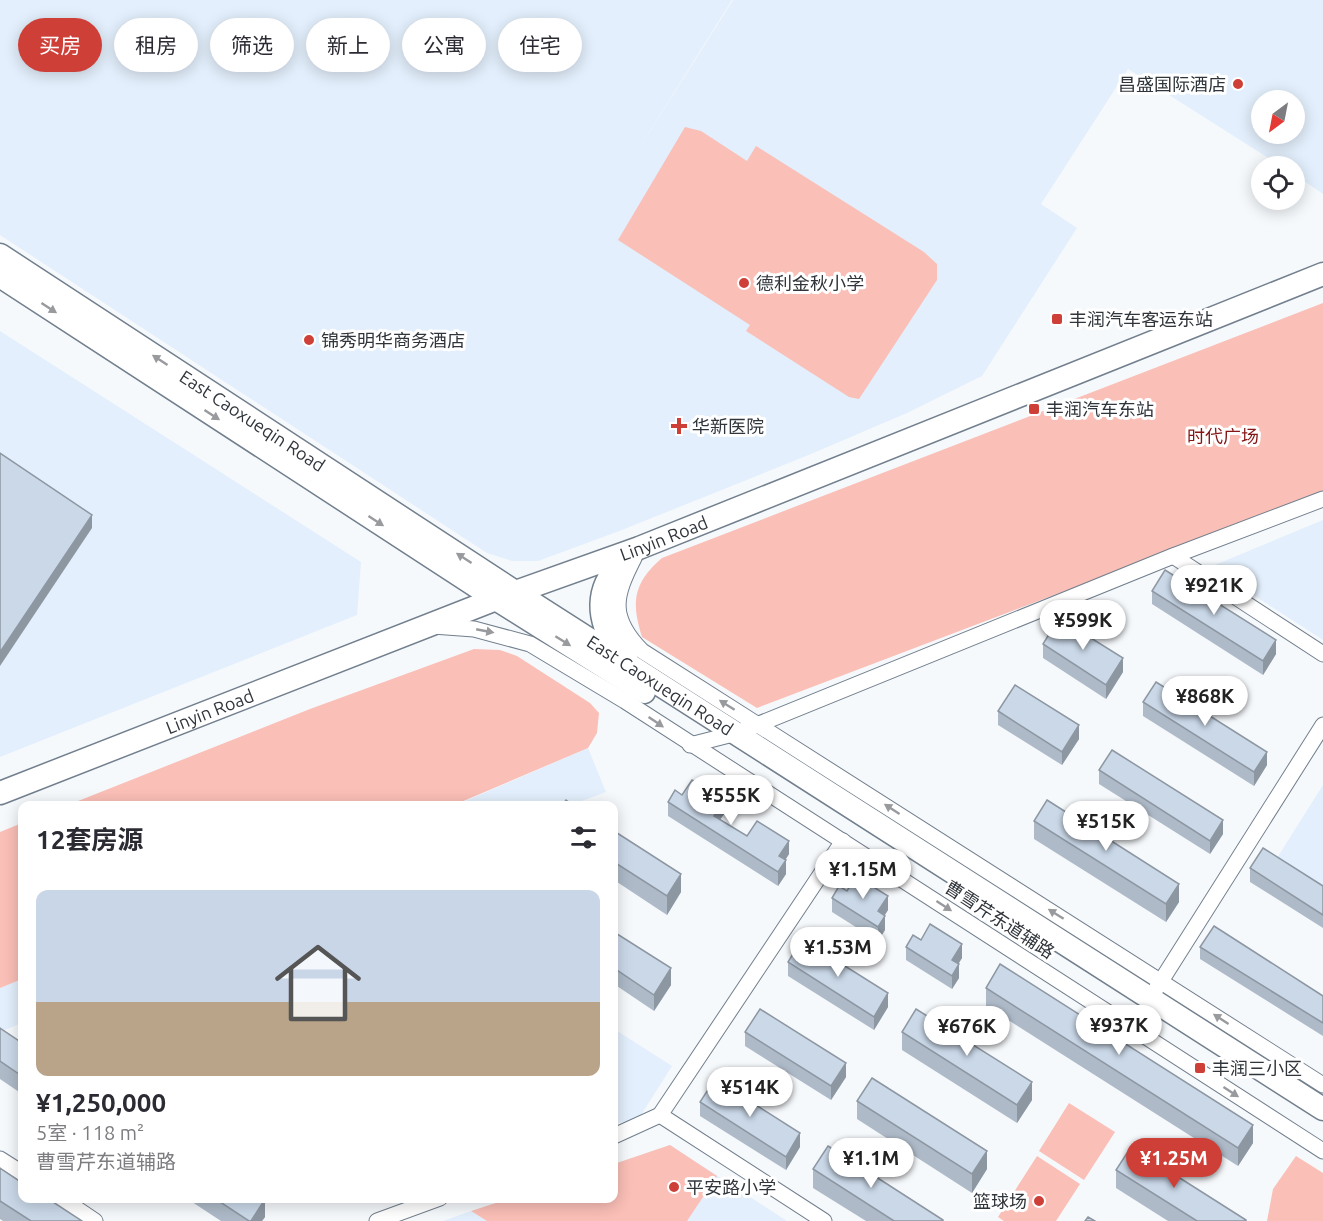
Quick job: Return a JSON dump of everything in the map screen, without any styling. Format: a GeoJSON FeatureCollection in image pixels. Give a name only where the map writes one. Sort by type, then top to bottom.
{"type":"FeatureCollection","features":[{"type":"Feature","properties":{"kind":"main road","name":"East Caoxueqin Road"},"geometry":{"type":"LineString","coordinates":[[0,255],[505,595],[637,669],[728,736],[1155,990],[1323,1109]]}},
{"type":"Feature","properties":{"kind":"main road","name":"Linyin Road"},"geometry":{"type":"LineString","coordinates":[[0,794],[505,595],[639,548],[1323,274]]}},
{"type":"Feature","properties":{"kind":"main road","name":"East Caoxueqin Road"},"geometry":{"type":"LineString","coordinates":[[0,276],[728,736],[1323,1126]]}},
{"type":"Feature","properties":{"kind":"main road"},"geometry":{"type":"LineString","coordinates":[[637,669],[608,634],[600,598],[616,565],[639,548]]}},
{"type":"Feature","properties":{"kind":"street"},"geometry":{"type":"LineString","coordinates":[[690,745],[728,736],[1173,556],[1323,499]]}},
{"type":"Feature","properties":{"kind":"street","name":"曹雪芹东道辅路"},"geometry":{"type":"LineString","coordinates":[[639,548],[622,581],[617,602],[620,622],[628,637],[642,651],[758,724],[1155,990],[1323,1084]]}},
{"type":"Feature","properties":{"kind":"street"},"geometry":{"type":"LineString","coordinates":[[1173,556],[1323,654]]}},
{"type":"Feature","properties":{"kind":"street","name":"曹雪芹东道辅路"},"geometry":{"type":"LineString","coordinates":[[427,626],[474,629],[530,644],[625,701],[1323,1151]]}},
{"type":"Feature","properties":{"kind":"street"},"geometry":{"type":"LineString","coordinates":[[1155,990],[1323,725]]}},
{"type":"Feature","properties":{"kind":"street"},"geometry":{"type":"LineString","coordinates":[[618,1134],[660,1115],[843,841]]}},
{"type":"Feature","properties":{"kind":"street"},"geometry":{"type":"LineString","coordinates":[[660,1115],[824,1221]]}},
{"type":"Feature","properties":{"kind":"street"},"geometry":{"type":"LineString","coordinates":[[0,1159],[18,1170]]}},
{"type":"Feature","properties":{"kind":"street"},"geometry":{"type":"LineString","coordinates":[[69,1203],[96,1221]]}},
{"type":"Feature","properties":{"kind":"street"},"geometry":{"type":"LineString","coordinates":[[377,1221],[427,1203]]}},
{"type":"Feature","properties":{"kind":"shaded area"},"geometry":{"type":"Polygon","coordinates":[[[0,0],[732,0],[623,174],[733,0],[1323,0],[1323,194],[1305,182],[1305,156],[1265,156],[1128,69],[1041,204],[1077,228],[982,376],[907,413],[811,454],[538,561],[512,561],[487,553],[0,235],[0,0]]]}},
{"type":"Feature","properties":{"kind":"shaded area"},"geometry":{"type":"Polygon","coordinates":[[[0,331],[361,562],[357,615],[0,757],[0,331]]]}},
{"type":"Feature","properties":{"kind":"shaded area"},"geometry":{"type":"Polygon","coordinates":[[[1323,520],[1323,640],[1210,567],[1323,520]]]}},
{"type":"Feature","properties":{"kind":"shaded area"},"geometry":{"type":"Polygon","coordinates":[[[588,748],[606,792],[582,801],[466,801],[588,748]]]}},
{"type":"Feature","properties":{"kind":"shaded area"},"geometry":{"type":"Polygon","coordinates":[[[1323,785],[1323,887],[1277,858],[1323,785]]]}},
{"type":"Feature","properties":{"kind":"shaded area"},"geometry":{"type":"Polygon","coordinates":[[[18,981],[18,1025],[0,1032],[0,988],[18,981]]]}},
{"type":"Feature","properties":{"kind":"shaded area"},"geometry":{"type":"Polygon","coordinates":[[[618,1032],[672,1066],[641,1115],[628,1122],[618,1123],[618,1032]]]}},
{"type":"Feature","properties":{"kind":"shaded area","name":"平安路小学"},"geometry":{"type":"Polygon","coordinates":[[[670,1145],[787,1221],[545,1221],[599,1203],[618,1203],[618,1163],[670,1145]]]}},
{"type":"Feature","properties":{"kind":"shaded area"},"geometry":{"type":"Polygon","coordinates":[[[471,1211],[487,1221],[443,1221],[471,1211]]]}},
{"type":"Feature","properties":{"kind":"green space"},"geometry":{"type":"Polygon","coordinates":[[[685,127],[701,131],[747,161],[756,146],[924,252],[937,264],[937,280],[859,399],[849,397],[746,331],[750,325],[618,240],[685,127]]]}},
{"type":"Feature","properties":{"kind":"green space","name":"时代广场"},"geometry":{"type":"Polygon","coordinates":[[[1323,303],[1323,493],[757,708],[642,637],[636,613],[637,594],[645,576],[662,558],[1323,303]]]}},
{"type":"Feature","properties":{"kind":"green space"},"geometry":{"type":"Polygon","coordinates":[[[474,649],[500,650],[517,656],[590,703],[599,713],[597,733],[588,748],[463,801],[78,801],[310,709],[474,649]]]}},
{"type":"Feature","properties":{"kind":"green space"},"geometry":{"type":"Polygon","coordinates":[[[18,825],[18,981],[0,988],[0,832],[18,825]]]}},
{"type":"Feature","properties":{"kind":"green space"},"geometry":{"type":"Polygon","coordinates":[[[1069,1103],[1115,1132],[1084,1180],[1039,1151],[1069,1103]]]}},
{"type":"Feature","properties":{"kind":"green space","name":"平安路小学"},"geometry":{"type":"Polygon","coordinates":[[[670,1145],[717,1176],[687,1221],[487,1221],[471,1211],[496,1203],[618,1203],[618,1163],[670,1145]]]}},
{"type":"Feature","properties":{"kind":"green space","name":"篮球场"},"geometry":{"type":"Polygon","coordinates":[[[1037,1156],[1080,1184],[1056,1221],[1004,1221],[998,1217],[1037,1156]]]}},
{"type":"Feature","properties":{"kind":"green space"},"geometry":{"type":"Polygon","coordinates":[[[1296,1156],[1323,1173],[1323,1221],[1267,1221],[1273,1189],[1296,1156]]]}},
{"type":"Feature","properties":{"kind":"building"},"geometry":{"type":"Polygon","coordinates":[[[0,453],[92,515],[0,652],[0,453]]]}},
{"type":"Feature","properties":{"kind":"building"},"geometry":{"type":"Polygon","coordinates":[[[1165,570],[1276,640],[1263,661],[1152,591],[1165,570]]]}},
{"type":"Feature","properties":{"kind":"building"},"geometry":{"type":"Polygon","coordinates":[[[1059,618],[1123,658],[1106,685],[1043,644],[1059,618]]]}},
{"type":"Feature","properties":{"kind":"building"},"geometry":{"type":"Polygon","coordinates":[[[1156,682],[1267,752],[1254,772],[1143,702],[1156,682]]]}},
{"type":"Feature","properties":{"kind":"building"},"geometry":{"type":"Polygon","coordinates":[[[1015,685],[1079,725],[1062,752],[998,711],[1015,685]]]}},
{"type":"Feature","properties":{"kind":"building"},"geometry":{"type":"Polygon","coordinates":[[[1112,750],[1223,820],[1210,841],[1099,770],[1112,750]]]}},
{"type":"Feature","properties":{"kind":"building"},"geometry":{"type":"Polygon","coordinates":[[[692,780],[724,800],[714,816],[747,836],[757,821],[789,841],[779,856],[786,860],[778,872],[668,802],[675,790],[682,795],[692,780]]]}},
{"type":"Feature","properties":{"kind":"building"},"geometry":{"type":"Polygon","coordinates":[[[1047,800],[1179,884],[1166,904],[1034,821],[1047,800]]]}},
{"type":"Feature","properties":{"kind":"building"},"geometry":{"type":"Polygon","coordinates":[[[618,834],[681,874],[667,896],[618,865],[618,834]]]}},
{"type":"Feature","properties":{"kind":"building"},"geometry":{"type":"Polygon","coordinates":[[[1263,848],[1323,886],[1323,915],[1250,868],[1263,848]]]}},
{"type":"Feature","properties":{"kind":"building"},"geometry":{"type":"Polygon","coordinates":[[[856,876],[888,896],[878,911],[885,916],[878,927],[832,898],[839,886],[847,891],[856,876]]]}},
{"type":"Feature","properties":{"kind":"building"},"geometry":{"type":"Polygon","coordinates":[[[930,924],[962,944],[952,960],[959,964],[952,976],[906,947],[913,935],[921,940],[930,924]]]}},
{"type":"Feature","properties":{"kind":"building"},"geometry":{"type":"Polygon","coordinates":[[[1214,926],[1323,996],[1323,1023],[1200,947],[1214,926]]]}},
{"type":"Feature","properties":{"kind":"building"},"geometry":{"type":"Polygon","coordinates":[[[618,935],[671,968],[654,995],[618,971],[618,935]]]}},
{"type":"Feature","properties":{"kind":"building"},"geometry":{"type":"Polygon","coordinates":[[[802,939],[888,993],[874,1017],[788,962],[802,939]]]}},
{"type":"Feature","properties":{"kind":"building"},"geometry":{"type":"Polygon","coordinates":[[[1000,964],[1253,1125],[1238,1148],[986,988],[1000,964]]]}},
{"type":"Feature","properties":{"kind":"building"},"geometry":{"type":"Polygon","coordinates":[[[760,1009],[846,1063],[831,1086],[745,1032],[760,1009]]]}},
{"type":"Feature","properties":{"kind":"building"},"geometry":{"type":"Polygon","coordinates":[[[916,1009],[1032,1082],[1017,1105],[902,1032],[916,1009]]]}},
{"type":"Feature","properties":{"kind":"building"},"geometry":{"type":"Polygon","coordinates":[[[0,1028],[18,1040],[18,1073],[0,1061],[0,1028]]]}},
{"type":"Feature","properties":{"kind":"building"},"geometry":{"type":"Polygon","coordinates":[[[872,1078],[987,1151],[972,1174],[857,1101],[872,1078]]]}},
{"type":"Feature","properties":{"kind":"building"},"geometry":{"type":"Polygon","coordinates":[[[715,1079],[800,1133],[786,1157],[700,1102],[715,1079]]]}},
{"type":"Feature","properties":{"kind":"building"},"geometry":{"type":"Polygon","coordinates":[[[828,1146],[943,1221],[894,1221],[813,1169],[828,1146]]]}},
{"type":"Feature","properties":{"kind":"building"},"geometry":{"type":"Polygon","coordinates":[[[1131,1147],[1246,1221],[1197,1221],[1116,1170],[1131,1147]]]}},
{"type":"Feature","properties":{"kind":"building"},"geometry":{"type":"Polygon","coordinates":[[[0,1168],[18,1180],[18,1203],[55,1203],[82,1221],[31,1221],[0,1201],[0,1168]]]}},
{"type":"Feature","properties":{"kind":"building"},"geometry":{"type":"Polygon","coordinates":[[[222,1203],[262,1203],[249,1221],[222,1203]]]}},
{"type":"Feature","properties":{"kind":"place","name":"昌盛国际酒店"},"geometry":{"type":"Point","coordinates":[1238,84]}},
{"type":"Feature","properties":{"kind":"place","name":"德利金秋小学"},"geometry":{"type":"Point","coordinates":[744,283]}},
{"type":"Feature","properties":{"kind":"place","name":"丰润汽车客运东站"},"geometry":{"type":"Point","coordinates":[1057,319]}},
{"type":"Feature","properties":{"kind":"place","name":"锦秀明华商务酒店"},"geometry":{"type":"Point","coordinates":[309,340]}},
{"type":"Feature","properties":{"kind":"place","name":"丰润汽车东站"},"geometry":{"type":"Point","coordinates":[1034,409]}},
{"type":"Feature","properties":{"kind":"place","name":"华新医院"},"geometry":{"type":"Point","coordinates":[679,426]}},
{"type":"Feature","properties":{"kind":"place","name":"丰润三小区"},"geometry":{"type":"Point","coordinates":[1200,1068]}},
{"type":"Feature","properties":{"kind":"place","name":"平安路小学"},"geometry":{"type":"Point","coordinates":[674,1187]}},
{"type":"Feature","properties":{"kind":"place","name":"篮球场"},"geometry":{"type":"Point","coordinates":[1039,1201]}}]}
